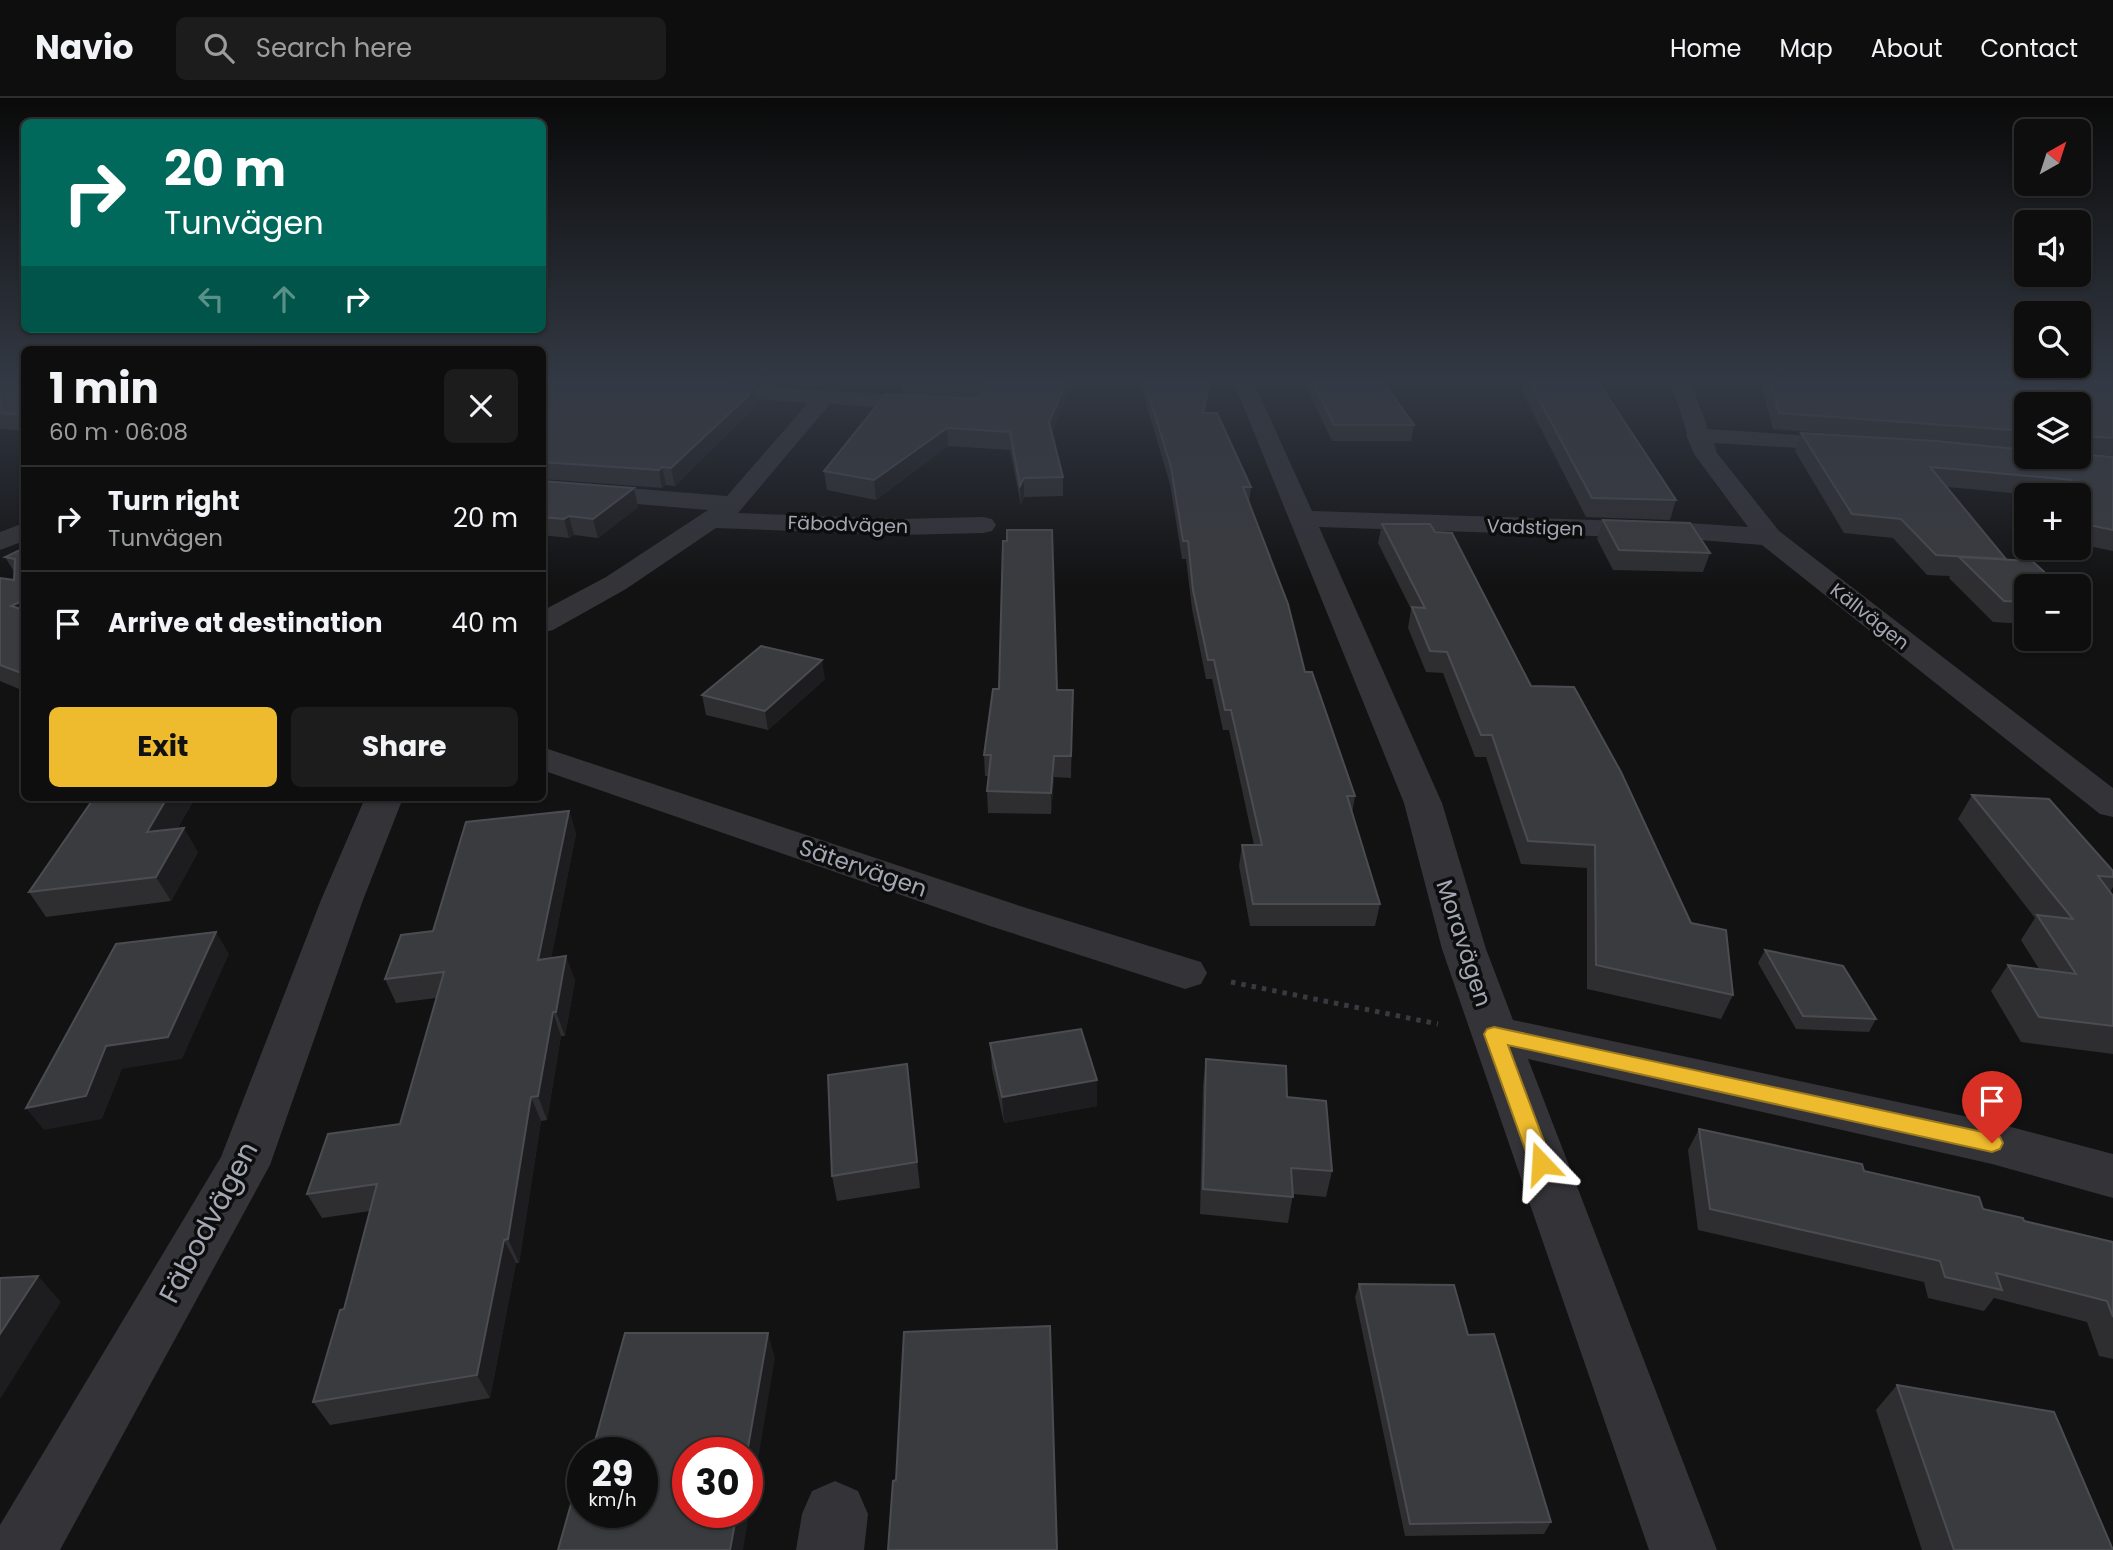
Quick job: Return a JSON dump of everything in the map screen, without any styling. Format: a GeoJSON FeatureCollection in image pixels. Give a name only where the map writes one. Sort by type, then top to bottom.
{"type":"FeatureCollection","features":[{"type":"Feature","properties":{"kind":"street"},"geometry":{"type":"LineString","coordinates":[[546,623],[616,583],[734,504],[779,451]]}},
{"type":"Feature","properties":{"kind":"street","name":"Moravägen"},"geometry":{"type":"LineString","coordinates":[[1272,451],[1423,803],[1464,949],[1683,1550]]}},
{"type":"Feature","properties":{"kind":"street","name":"Källvägen"},"geometry":{"type":"LineString","coordinates":[[1704,451],[1769,537],[2113,806]]}},
{"type":"Feature","properties":{"kind":"street"},"geometry":{"type":"LineString","coordinates":[[546,488],[734,504]]}},
{"type":"Feature","properties":{"kind":"street","name":"Vadstigen"},"geometry":{"type":"LineString","coordinates":[[1300,519],[1688,531],[1769,537]]}},
{"type":"Feature","properties":{"kind":"street","name":"Fäbodvägen"},"geometry":{"type":"LineString","coordinates":[[712,520],[899,527],[983,525]]}},
{"type":"Feature","properties":{"kind":"street"},"geometry":{"type":"LineString","coordinates":[[0,542],[21,532]]}},
{"type":"Feature","properties":{"kind":"street","name":"Sätervägen"},"geometry":{"type":"LineString","coordinates":[[546,759],[1005,916],[1185,973]]}},
{"type":"Feature","properties":{"kind":"street","name":"Fäbodvägen"},"geometry":{"type":"LineString","coordinates":[[23,1550],[244,1165],[342,900],[383,801]]}},
{"type":"Feature","properties":{"kind":"street"},"geometry":{"type":"LineString","coordinates":[[1494,1034],[1992,1143],[2113,1176]]}},
{"type":"Feature","properties":{"kind":"path"},"geometry":{"type":"LineString","coordinates":[[1185,973],[1494,1034]]}},
{"type":"Feature","properties":{"kind":"building"},"geometry":{"type":"Polygon","coordinates":[[[546,451],[689,451],[671,468],[662,467],[659,470],[546,462],[546,451]]]}},
{"type":"Feature","properties":{"kind":"building"},"geometry":{"type":"Polygon","coordinates":[[[840,451],[915,451],[874,480],[824,471],[840,451]]]}},
{"type":"Feature","properties":{"kind":"building"},"geometry":{"type":"Polygon","coordinates":[[[1013,451],[1056,451],[1063,477],[1024,478],[1020,486],[1013,451]]]}},
{"type":"Feature","properties":{"kind":"building"},"geometry":{"type":"Polygon","coordinates":[[[1166,451],[1234,451],[1251,487],[1243,487],[1288,604],[1305,672],[1312,672],[1355,796],[1347,796],[1380,904],[1253,904],[1242,845],[1262,845],[1231,710],[1225,710],[1214,660],[1208,660],[1193,590],[1188,541],[1183,541],[1166,451]]]}},
{"type":"Feature","properties":{"kind":"building"},"geometry":{"type":"Polygon","coordinates":[[[1567,451],[1644,451],[1676,500],[1592,498],[1567,451]]]}},
{"type":"Feature","properties":{"kind":"building"},"geometry":{"type":"Polygon","coordinates":[[[1812,451],[2014,451],[2014,469],[2091,469],[2091,455],[2113,457],[2113,530],[2091,525],[2091,483],[1930,467],[2006,559],[1936,555],[1901,519],[1852,514],[1812,451]]]}},
{"type":"Feature","properties":{"kind":"building"},"geometry":{"type":"Polygon","coordinates":[[[546,481],[634,488],[593,519],[569,516],[564,519],[546,517],[546,481]]]}},
{"type":"Feature","properties":{"kind":"building"},"geometry":{"type":"Polygon","coordinates":[[[1603,520],[1690,523],[1710,553],[1619,550],[1603,520]]]}},
{"type":"Feature","properties":{"kind":"building"},"geometry":{"type":"Polygon","coordinates":[[[1382,524],[1430,524],[1435,532],[1452,533],[1531,686],[1574,687],[1621,772],[1691,923],[1726,930],[1733,995],[1596,965],[1595,845],[1528,841],[1492,735],[1481,735],[1447,652],[1430,651],[1412,607],[1425,608],[1382,524]]]}},
{"type":"Feature","properties":{"kind":"building"},"geometry":{"type":"Polygon","coordinates":[[[1007,530],[1052,530],[1057,690],[1073,690],[1071,756],[1054,756],[1051,793],[987,791],[991,755],[984,755],[993,689],[999,689],[1003,541],[1007,541],[1007,530]]]}},
{"type":"Feature","properties":{"kind":"building"},"geometry":{"type":"Polygon","coordinates":[[[21,549],[21,601],[11,606],[21,609],[21,673],[0,665],[0,578],[14,580],[15,559],[5,557],[21,549]]]}},
{"type":"Feature","properties":{"kind":"building"},"geometry":{"type":"Polygon","coordinates":[[[1959,557],[2032,561],[2047,574],[2014,574],[2014,601],[2004,601],[1959,557]]]}},
{"type":"Feature","properties":{"kind":"building"},"geometry":{"type":"Polygon","coordinates":[[[761,646],[822,660],[765,711],[702,695],[761,646]]]}},
{"type":"Feature","properties":{"kind":"building"},"geometry":{"type":"Polygon","coordinates":[[[1972,795],[2049,799],[2113,871],[2113,877],[2098,876],[2113,896],[2113,1026],[2039,1017],[2008,965],[2076,974],[2037,915],[2073,919],[1972,795]]]}},
{"type":"Feature","properties":{"kind":"building"},"geometry":{"type":"Polygon","coordinates":[[[92,801],[165,801],[147,832],[184,828],[156,877],[29,892],[92,801]]]}},
{"type":"Feature","properties":{"kind":"building"},"geometry":{"type":"Polygon","coordinates":[[[569,811],[538,960],[566,956],[538,1096],[531,1097],[508,1239],[504,1240],[477,1375],[313,1402],[340,1310],[344,1309],[377,1184],[307,1194],[328,1134],[400,1124],[444,972],[385,979],[401,935],[433,931],[466,822],[569,811]]]}},
{"type":"Feature","properties":{"kind":"building"},"geometry":{"type":"Polygon","coordinates":[[[216,932],[168,1037],[106,1046],[86,1096],[26,1108],[116,944],[216,932]]]}},
{"type":"Feature","properties":{"kind":"building"},"geometry":{"type":"Polygon","coordinates":[[[1765,950],[1843,966],[1876,1019],[1803,1016],[1765,950]]]}},
{"type":"Feature","properties":{"kind":"building"},"geometry":{"type":"Polygon","coordinates":[[[1081,1029],[1097,1080],[1002,1097],[990,1043],[1081,1029]]]}},
{"type":"Feature","properties":{"kind":"building"},"geometry":{"type":"Polygon","coordinates":[[[1206,1059],[1286,1066],[1287,1097],[1326,1101],[1332,1171],[1291,1168],[1293,1197],[1203,1189],[1206,1059]]]}},
{"type":"Feature","properties":{"kind":"building"},"geometry":{"type":"Polygon","coordinates":[[[907,1064],[917,1162],[832,1176],[828,1075],[907,1064]]]}},
{"type":"Feature","properties":{"kind":"building"},"geometry":{"type":"Polygon","coordinates":[[[1699,1129],[1862,1164],[1864,1171],[1979,1197],[1983,1209],[2113,1242],[2113,1317],[2107,1301],[1996,1273],[2002,1290],[1945,1277],[1940,1261],[1710,1209],[1699,1129]]]}},
{"type":"Feature","properties":{"kind":"building"},"geometry":{"type":"Polygon","coordinates":[[[38,1276],[0,1334],[0,1278],[38,1276]]]}},
{"type":"Feature","properties":{"kind":"building"},"geometry":{"type":"Polygon","coordinates":[[[1359,1284],[1454,1285],[1468,1335],[1494,1334],[1551,1522],[1410,1524],[1359,1284]]]}},
{"type":"Feature","properties":{"kind":"building"},"geometry":{"type":"Polygon","coordinates":[[[1050,1326],[1057,1550],[888,1550],[893,1481],[896,1480],[904,1332],[1050,1326]]]}},
{"type":"Feature","properties":{"kind":"building"},"geometry":{"type":"Polygon","coordinates":[[[625,1333],[768,1333],[750,1437],[672,1437],[672,1528],[734,1528],[730,1550],[558,1550],[567,1518],[567,1528],[658,1528],[658,1437],[596,1437],[625,1333]]]}},
{"type":"Feature","properties":{"kind":"building"},"geometry":{"type":"Polygon","coordinates":[[[1897,1385],[2054,1412],[2113,1550],[1954,1550],[1897,1385]]]}},
{"type":"Feature","properties":{"kind":"route"},"geometry":{"type":"LineString","coordinates":[[1541,1163],[1494,1034],[1992,1143]]}}]}
